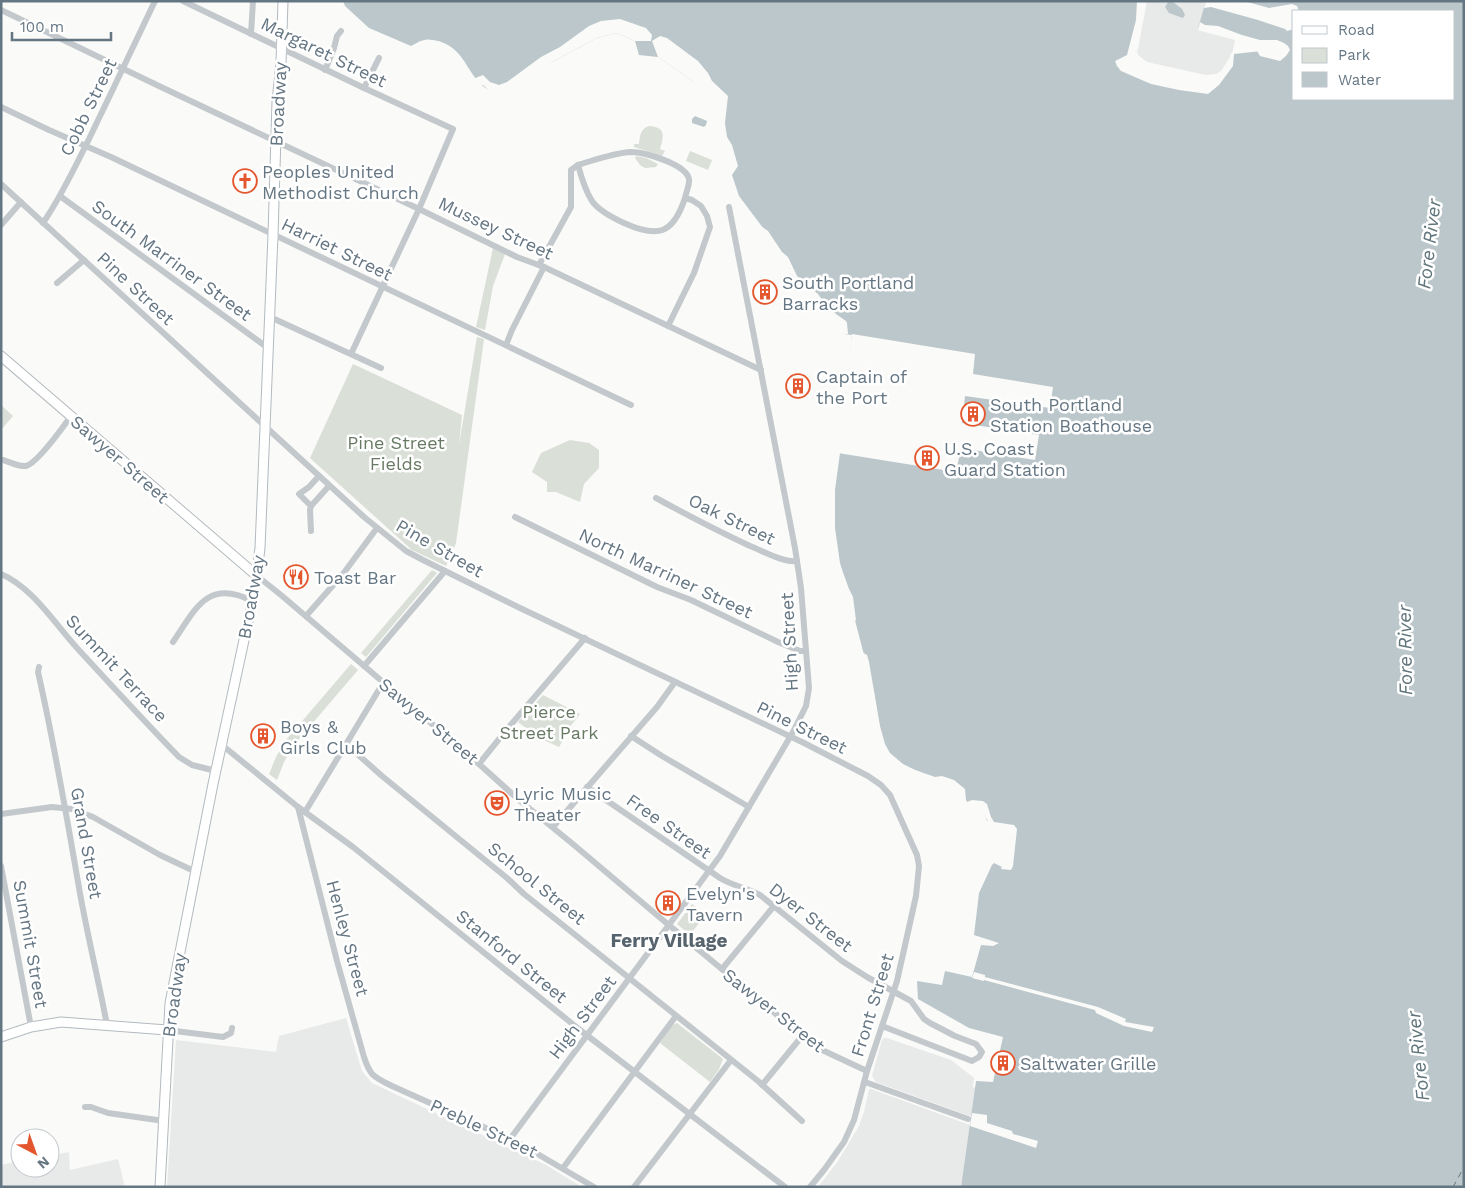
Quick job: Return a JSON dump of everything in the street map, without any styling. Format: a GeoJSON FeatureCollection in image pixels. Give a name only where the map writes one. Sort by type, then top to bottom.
{"type":"FeatureCollection","features":[{"type":"Feature","properties":{"kind":"main road","name":"Broadway"},"geometry":{"type":"LineString","coordinates":[[160,1187],[167,1030],[170,1003],[256,575],[260,535],[283,1]]}},
{"type":"Feature","properties":{"kind":"main road","name":"Sawyer Street"},"geometry":{"type":"LineString","coordinates":[[1,356],[256,575]]}},
{"type":"Feature","properties":{"kind":"main road"},"geometry":{"type":"LineString","coordinates":[[1,1037],[31,1027],[61,1022],[167,1030]]}},
{"type":"Feature","properties":{"kind":"street","name":"Cobb Street"},"geometry":{"type":"LineString","coordinates":[[44,223],[60,196],[124,69],[155,1]]}},
{"type":"Feature","properties":{"kind":"street","name":"Margaret Street"},"geometry":{"type":"LineString","coordinates":[[183,1],[191,3],[250,34],[453,129],[419,209]]}},
{"type":"Feature","properties":{"kind":"street"},"geometry":{"type":"LineString","coordinates":[[250,34],[253,1]]}},
{"type":"Feature","properties":{"kind":"street","name":"Mussey Street"},"geometry":{"type":"LineString","coordinates":[[1,10],[517,257],[541,266],[760,370]]}},
{"type":"Feature","properties":{"kind":"street"},"geometry":{"type":"LineString","coordinates":[[325,70],[340,31]]}},
{"type":"Feature","properties":{"kind":"street"},"geometry":{"type":"LineString","coordinates":[[364,88],[378,58]]}},
{"type":"Feature","properties":{"kind":"street","name":"Harriet Street"},"geometry":{"type":"LineString","coordinates":[[1,107],[632,406]]}},
{"type":"Feature","properties":{"kind":"street"},"geometry":{"type":"LineString","coordinates":[[506,345],[541,266],[571,207],[571,170],[578,165],[630,152],[652,156],[682,169],[690,180],[676,219],[662,230],[652,232],[638,229],[615,219],[592,201],[578,165]]}},
{"type":"Feature","properties":{"kind":"street","name":"Pine Street"},"geometry":{"type":"LineString","coordinates":[[1,184],[329,486],[406,551],[855,769],[881,785],[890,796],[902,822]]}},
{"type":"Feature","properties":{"kind":"street","name":"South Marriner Street"},"geometry":{"type":"LineString","coordinates":[[60,196],[268,348]]}},
{"type":"Feature","properties":{"kind":"street"},"geometry":{"type":"LineString","coordinates":[[668,326],[694,273],[710,227],[707,216],[701,206],[685,198]]}},
{"type":"Feature","properties":{"kind":"street"},"geometry":{"type":"LineString","coordinates":[[1,225],[21,202]]}},
{"type":"Feature","properties":{"kind":"street","name":"High Street"},"geometry":{"type":"LineString","coordinates":[[510,1139],[709,871],[729,841],[790,737],[803,713],[808,696],[801,588],[797,561],[729,207]]}},
{"type":"Feature","properties":{"kind":"street"},"geometry":{"type":"LineString","coordinates":[[351,354],[419,209]]}},
{"type":"Feature","properties":{"kind":"street"},"geometry":{"type":"LineString","coordinates":[[57,283],[84,260]]}},
{"type":"Feature","properties":{"kind":"street"},"geometry":{"type":"LineString","coordinates":[[270,317],[381,368]]}},
{"type":"Feature","properties":{"kind":"street"},"geometry":{"type":"LineString","coordinates":[[3,460],[25,466],[31,464],[71,416]]}},
{"type":"Feature","properties":{"kind":"street"},"geometry":{"type":"LineString","coordinates":[[311,506],[299,494],[319,476]]}},
{"type":"Feature","properties":{"kind":"street"},"geometry":{"type":"LineString","coordinates":[[311,531],[311,506],[329,486]]}},
{"type":"Feature","properties":{"kind":"street","name":"Oak Street"},"geometry":{"type":"LineString","coordinates":[[656,498],[718,531],[764,552],[790,562],[797,561]]}},
{"type":"Feature","properties":{"kind":"street","name":"North Marriner Street"},"geometry":{"type":"LineString","coordinates":[[515,517],[657,587],[691,600],[778,642],[806,651]]}},
{"type":"Feature","properties":{"kind":"street"},"geometry":{"type":"LineString","coordinates":[[306,616],[343,574],[377,528]]}},
{"type":"Feature","properties":{"kind":"street"},"geometry":{"type":"LineString","coordinates":[[364,666],[445,571]]}},
{"type":"Feature","properties":{"kind":"street","name":"Summit Terrace"},"geometry":{"type":"LineString","coordinates":[[1,574],[12,579],[35,600],[179,757],[192,765],[216,771]]}},
{"type":"Feature","properties":{"kind":"street","name":"Sawyer Street"},"geometry":{"type":"LineString","coordinates":[[256,575],[668,925],[802,1035],[822,1050],[867,1071]]}},
{"type":"Feature","properties":{"kind":"street"},"geometry":{"type":"LineString","coordinates":[[173,642],[201,603],[210,596],[222,593],[235,594],[252,601]]}},
{"type":"Feature","properties":{"kind":"street"},"geometry":{"type":"LineString","coordinates":[[479,764],[585,638]]}},
{"type":"Feature","properties":{"kind":"street","name":"Grand Street"},"geometry":{"type":"LineString","coordinates":[[39,667],[38,672],[107,1025]]}},
{"type":"Feature","properties":{"kind":"street"},"geometry":{"type":"LineString","coordinates":[[553,827],[632,736],[675,682]]}},
{"type":"Feature","properties":{"kind":"street"},"geometry":{"type":"LineString","coordinates":[[305,812],[383,683]]}},
{"type":"Feature","properties":{"kind":"street"},"geometry":{"type":"LineString","coordinates":[[632,736],[649,749],[749,807]]}},
{"type":"Feature","properties":{"kind":"street","name":"Stanford Street"},"geometry":{"type":"LineString","coordinates":[[222,744],[298,807],[353,847],[586,1035],[785,1187]]}},
{"type":"Feature","properties":{"kind":"street","name":"School Street"},"geometry":{"type":"LineString","coordinates":[[346,744],[382,776],[508,878],[524,894],[630,977],[762,1085],[802,1121]]}},
{"type":"Feature","properties":{"kind":"street","name":"Free Street"},"geometry":{"type":"LineString","coordinates":[[587,788],[709,871]]}},
{"type":"Feature","properties":{"kind":"street"},"geometry":{"type":"LineString","coordinates":[[1,814],[52,807],[66,808],[93,817],[196,872]]}},
{"type":"Feature","properties":{"kind":"street","name":"Henley Street"},"geometry":{"type":"LineString","coordinates":[[298,807],[364,1057],[372,1074]]}},
{"type":"Feature","properties":{"kind":"street","name":"Front Street"},"geometry":{"type":"LineString","coordinates":[[810,1187],[824,1170],[849,1132],[897,981],[916,896],[919,866],[917,855],[902,822]]}},
{"type":"Feature","properties":{"kind":"street","name":"Summit Street"},"geometry":{"type":"LineString","coordinates":[[1,866],[4,891],[31,1027]]}},
{"type":"Feature","properties":{"kind":"street","name":"Dyer Street"},"geometry":{"type":"LineString","coordinates":[[709,871],[729,884],[747,888],[760,895],[842,961],[911,1001],[924,1019],[976,1044],[982,1052],[972,1061],[882,1026]]}},
{"type":"Feature","properties":{"kind":"street"},"geometry":{"type":"LineString","coordinates":[[722,970],[774,906]]}},
{"type":"Feature","properties":{"kind":"street"},"geometry":{"type":"LineString","coordinates":[[563,1168],[676,1016]]}},
{"type":"Feature","properties":{"kind":"street"},"geometry":{"type":"LineString","coordinates":[[167,1030],[223,1038],[231,1033],[232,1028]]}},
{"type":"Feature","properties":{"kind":"street"},"geometry":{"type":"LineString","coordinates":[[762,1085],[802,1035]]}},
{"type":"Feature","properties":{"kind":"street"},"geometry":{"type":"LineString","coordinates":[[634,1187],[731,1060]]}},
{"type":"Feature","properties":{"kind":"street","name":"Preble Street"},"geometry":{"type":"LineString","coordinates":[[372,1074],[392,1086],[510,1139],[594,1187]]}},
{"type":"Feature","properties":{"kind":"street"},"geometry":{"type":"LineString","coordinates":[[865,1082],[968,1119]]}},
{"type":"Feature","properties":{"kind":"street"},"geometry":{"type":"LineString","coordinates":[[85,1107],[91,1107],[108,1113],[164,1121]]}},
{"type":"Feature","properties":{"kind":"shaded area"},"geometry":{"type":"Polygon","coordinates":[[[1147,1],[1206,1],[1198,30],[1235,40],[1232,54],[1221,71],[1216,74],[1206,75],[1147,62],[1137,54],[1147,1]]]}},
{"type":"Feature","properties":{"kind":"shaded area"},"geometry":{"type":"Polygon","coordinates":[[[346,1018],[362,1071],[372,1083],[546,1165],[582,1187],[167,1187],[176,1040],[276,1052],[279,1036],[346,1018]]]}},
{"type":"Feature","properties":{"kind":"shaded area"},"geometry":{"type":"Polygon","coordinates":[[[884,1038],[951,1060],[974,1078],[973,1087],[975,1088],[972,1112],[981,1120],[876,1082],[872,1076],[884,1038]]]}},
{"type":"Feature","properties":{"kind":"shaded area"},"geometry":{"type":"Polygon","coordinates":[[[869,1089],[970,1125],[961,1187],[818,1187],[838,1161],[859,1126],[869,1089]]]}},
{"type":"Feature","properties":{"kind":"shaded area"},"geometry":{"type":"Polygon","coordinates":[[[69,1152],[70,1170],[118,1159],[125,1187],[1,1187],[1,1165],[10,1163],[10,1178],[60,1178],[60,1154],[69,1152]]]}},
{"type":"Feature","properties":{"kind":"green space"},"geometry":{"type":"Polygon","coordinates":[[[649,126],[661,130],[663,136],[660,149],[665,151],[662,156],[634,147],[634,144],[639,144],[642,131],[649,126]]]}},
{"type":"Feature","properties":{"kind":"green space"},"geometry":{"type":"Polygon","coordinates":[[[690,151],[712,160],[708,170],[686,161],[690,151]]]}},
{"type":"Feature","properties":{"kind":"green space"},"geometry":{"type":"Polygon","coordinates":[[[636,156],[646,158],[658,164],[656,167],[645,168],[640,165],[635,158],[636,156]]]}},
{"type":"Feature","properties":{"kind":"green space"},"geometry":{"type":"Polygon","coordinates":[[[493,248],[505,254],[493,286],[485,330],[476,327],[493,248]]]}},
{"type":"Feature","properties":{"kind":"green space","name":"Pine Street Fields"},"geometry":{"type":"Polygon","coordinates":[[[477,337],[484,339],[456,543],[446,566],[412,550],[310,458],[353,364],[462,415],[459,445],[477,337]]]}},
{"type":"Feature","properties":{"kind":"green space"},"geometry":{"type":"Polygon","coordinates":[[[1,405],[13,416],[1,430],[1,405]]]}},
{"type":"Feature","properties":{"kind":"green space"},"geometry":{"type":"Polygon","coordinates":[[[570,440],[589,443],[599,450],[599,468],[584,484],[580,502],[556,492],[547,492],[547,482],[532,472],[541,453],[570,440]]]}},
{"type":"Feature","properties":{"kind":"green space"},"geometry":{"type":"Polygon","coordinates":[[[432,570],[437,573],[366,657],[361,653],[432,570]]]}},
{"type":"Feature","properties":{"kind":"green space"},"geometry":{"type":"Polygon","coordinates":[[[351,664],[358,670],[293,746],[277,780],[269,774],[286,740],[351,664]]]}},
{"type":"Feature","properties":{"kind":"green space","name":"Pierce Street Park"},"geometry":{"type":"Polygon","coordinates":[[[543,695],[580,714],[566,732],[559,747],[539,738],[518,722],[543,695]]]}},
{"type":"Feature","properties":{"kind":"green space"},"geometry":{"type":"Polygon","coordinates":[[[692,904],[706,914],[690,935],[677,924],[692,904]]]}},
{"type":"Feature","properties":{"kind":"green space"},"geometry":{"type":"Polygon","coordinates":[[[677,1023],[723,1059],[710,1082],[660,1043],[671,1026],[677,1023]]]}},
{"type":"Feature","properties":{"kind":"water","name":"Fore River"},"geometry":{"type":"Polygon","coordinates":[[[343,1],[1143,1],[1135,60],[1145,66],[1209,79],[1221,76],[1234,54],[1262,51],[1278,55],[1280,49],[1198,28],[1206,1],[1286,23],[1288,16],[1236,1],[1464,1],[1464,1187],[961,1187],[976,1081],[993,1082],[1003,1037],[969,1028],[918,999],[917,981],[942,985],[945,971],[972,977],[981,945],[993,946],[999,943],[974,935],[979,893],[994,863],[1008,868],[1013,829],[987,821],[982,809],[977,804],[969,805],[956,787],[898,763],[883,747],[874,693],[840,563],[835,528],[835,490],[852,335],[844,334],[841,322],[790,273],[784,256],[739,196],[732,175],[733,160],[724,137],[720,104],[698,88],[693,81],[658,57],[639,55],[635,41],[617,33],[597,38],[496,92],[486,88],[479,82],[461,57],[445,43],[427,40],[420,41],[411,46],[369,28],[345,6],[343,1]]]}},
{"type":"Feature","properties":{"kind":"water"},"geometry":{"type":"Polygon","coordinates":[[[1168,2],[1173,2],[1182,9],[1185,15],[1183,18],[1169,13],[1165,7],[1168,2]]]}},
{"type":"Feature","properties":{"kind":"water"},"geometry":{"type":"Polygon","coordinates":[[[695,116],[707,121],[704,127],[692,123],[692,119],[695,116]]]}},
{"type":"Feature","properties":{"kind":"pier"},"geometry":{"type":"Polygon","coordinates":[[[1137,1],[1145,1],[1136,54],[1138,59],[1146,63],[1208,77],[1216,76],[1222,72],[1228,64],[1231,53],[1234,54],[1233,66],[1219,85],[1208,94],[1179,90],[1151,84],[1121,71],[1115,61],[1127,55],[1136,20],[1137,1]]]}},
{"type":"Feature","properties":{"kind":"pier"},"geometry":{"type":"Polygon","coordinates":[[[1206,1],[1211,1],[1284,20],[1285,17],[1236,4],[1234,1],[1244,1],[1269,8],[1292,4],[1297,6],[1299,10],[1292,10],[1292,30],[1287,31],[1258,20],[1211,7],[1204,8],[1206,1]]]}},
{"type":"Feature","properties":{"kind":"pier"},"geometry":{"type":"Polygon","coordinates":[[[620,19],[646,28],[652,35],[651,41],[635,41],[617,33],[597,38],[500,93],[493,94],[483,85],[480,87],[473,79],[483,75],[490,82],[499,85],[507,82],[589,26],[601,21],[620,19]]]}},
{"type":"Feature","properties":{"kind":"pier"},"geometry":{"type":"Polygon","coordinates":[[[1200,22],[1260,40],[1277,40],[1288,46],[1290,50],[1280,61],[1260,56],[1256,49],[1278,51],[1198,30],[1200,22]]]}},
{"type":"Feature","properties":{"kind":"pier"},"geometry":{"type":"Polygon","coordinates":[[[660,36],[667,38],[698,61],[712,81],[728,96],[725,123],[727,137],[732,145],[738,166],[732,175],[731,161],[721,136],[718,107],[708,111],[697,103],[693,97],[695,88],[693,81],[658,57],[652,41],[660,36]]]}},
{"type":"Feature","properties":{"kind":"pier"},"geometry":{"type":"Polygon","coordinates":[[[761,226],[768,231],[782,252],[788,257],[797,276],[818,294],[829,309],[846,321],[848,334],[844,334],[839,324],[817,298],[790,273],[790,269],[761,226]]]}},
{"type":"Feature","properties":{"kind":"pier"},"geometry":{"type":"Polygon","coordinates":[[[852,334],[975,354],[973,374],[1053,387],[1050,408],[965,396],[962,423],[1039,435],[1035,460],[961,448],[956,472],[838,453],[852,334]]]}},
{"type":"Feature","properties":{"kind":"pier"},"geometry":{"type":"Polygon","coordinates":[[[840,564],[853,597],[856,620],[853,622],[849,600],[838,565],[840,564]]]}},
{"type":"Feature","properties":{"kind":"pier"},"geometry":{"type":"Polygon","coordinates":[[[860,651],[867,655],[880,726],[885,744],[890,753],[903,764],[915,770],[935,777],[942,776],[954,780],[965,789],[967,802],[972,800],[983,801],[987,804],[994,822],[1014,825],[1017,829],[1011,870],[1001,869],[1002,866],[1007,865],[1012,835],[1010,831],[990,825],[980,808],[977,806],[969,807],[961,803],[955,790],[897,766],[885,755],[880,747],[871,693],[860,651]]]}},
{"type":"Feature","properties":{"kind":"pier"},"geometry":{"type":"Polygon","coordinates":[[[974,972],[985,975],[985,977],[1098,1007],[1126,1019],[1125,1022],[1154,1027],[1152,1032],[1124,1026],[1096,1013],[1095,1010],[972,978],[974,972]]]}},
{"type":"Feature","properties":{"kind":"pier"},"geometry":{"type":"Polygon","coordinates":[[[972,1113],[987,1115],[987,1123],[1012,1131],[1013,1134],[1038,1141],[1036,1148],[970,1126],[972,1113]]]}},
{"type":"Feature","properties":{"kind":"ferry route"},"geometry":{"type":"LineString","coordinates":[[1453,1187],[1464,1167]]}},
{"type":"Feature","properties":{"kind":"place","name":"Peoples United Methodist Church"},"geometry":{"type":"Point","coordinates":[245,181]}},
{"type":"Feature","properties":{"kind":"place","name":"South Portland Barracks"},"geometry":{"type":"Point","coordinates":[765,292]}},
{"type":"Feature","properties":{"kind":"place","name":"Captain of the Port"},"geometry":{"type":"Point","coordinates":[798,386]}},
{"type":"Feature","properties":{"kind":"place","name":"South Portland Station Boathouse"},"geometry":{"type":"Point","coordinates":[973,414]}},
{"type":"Feature","properties":{"kind":"place","name":"U.S. Coast Guard Station"},"geometry":{"type":"Point","coordinates":[927,458]}},
{"type":"Feature","properties":{"kind":"place","name":"Toast Bar"},"geometry":{"type":"Point","coordinates":[296,577]}},
{"type":"Feature","properties":{"kind":"place","name":"Boys & Girls Club"},"geometry":{"type":"Point","coordinates":[263,736]}},
{"type":"Feature","properties":{"kind":"place","name":"Lyric Music Theater"},"geometry":{"type":"Point","coordinates":[497,803]}},
{"type":"Feature","properties":{"kind":"place","name":"Evelyn's Tavern"},"geometry":{"type":"Point","coordinates":[668,903]}},
{"type":"Feature","properties":{"kind":"place","name":"Saltwater Grille"},"geometry":{"type":"Point","coordinates":[1003,1063]}},
{"type":"Feature","properties":{"kind":"district","name":"Ferry Village"},"geometry":{"type":"Point","coordinates":[669,940]}}]}
